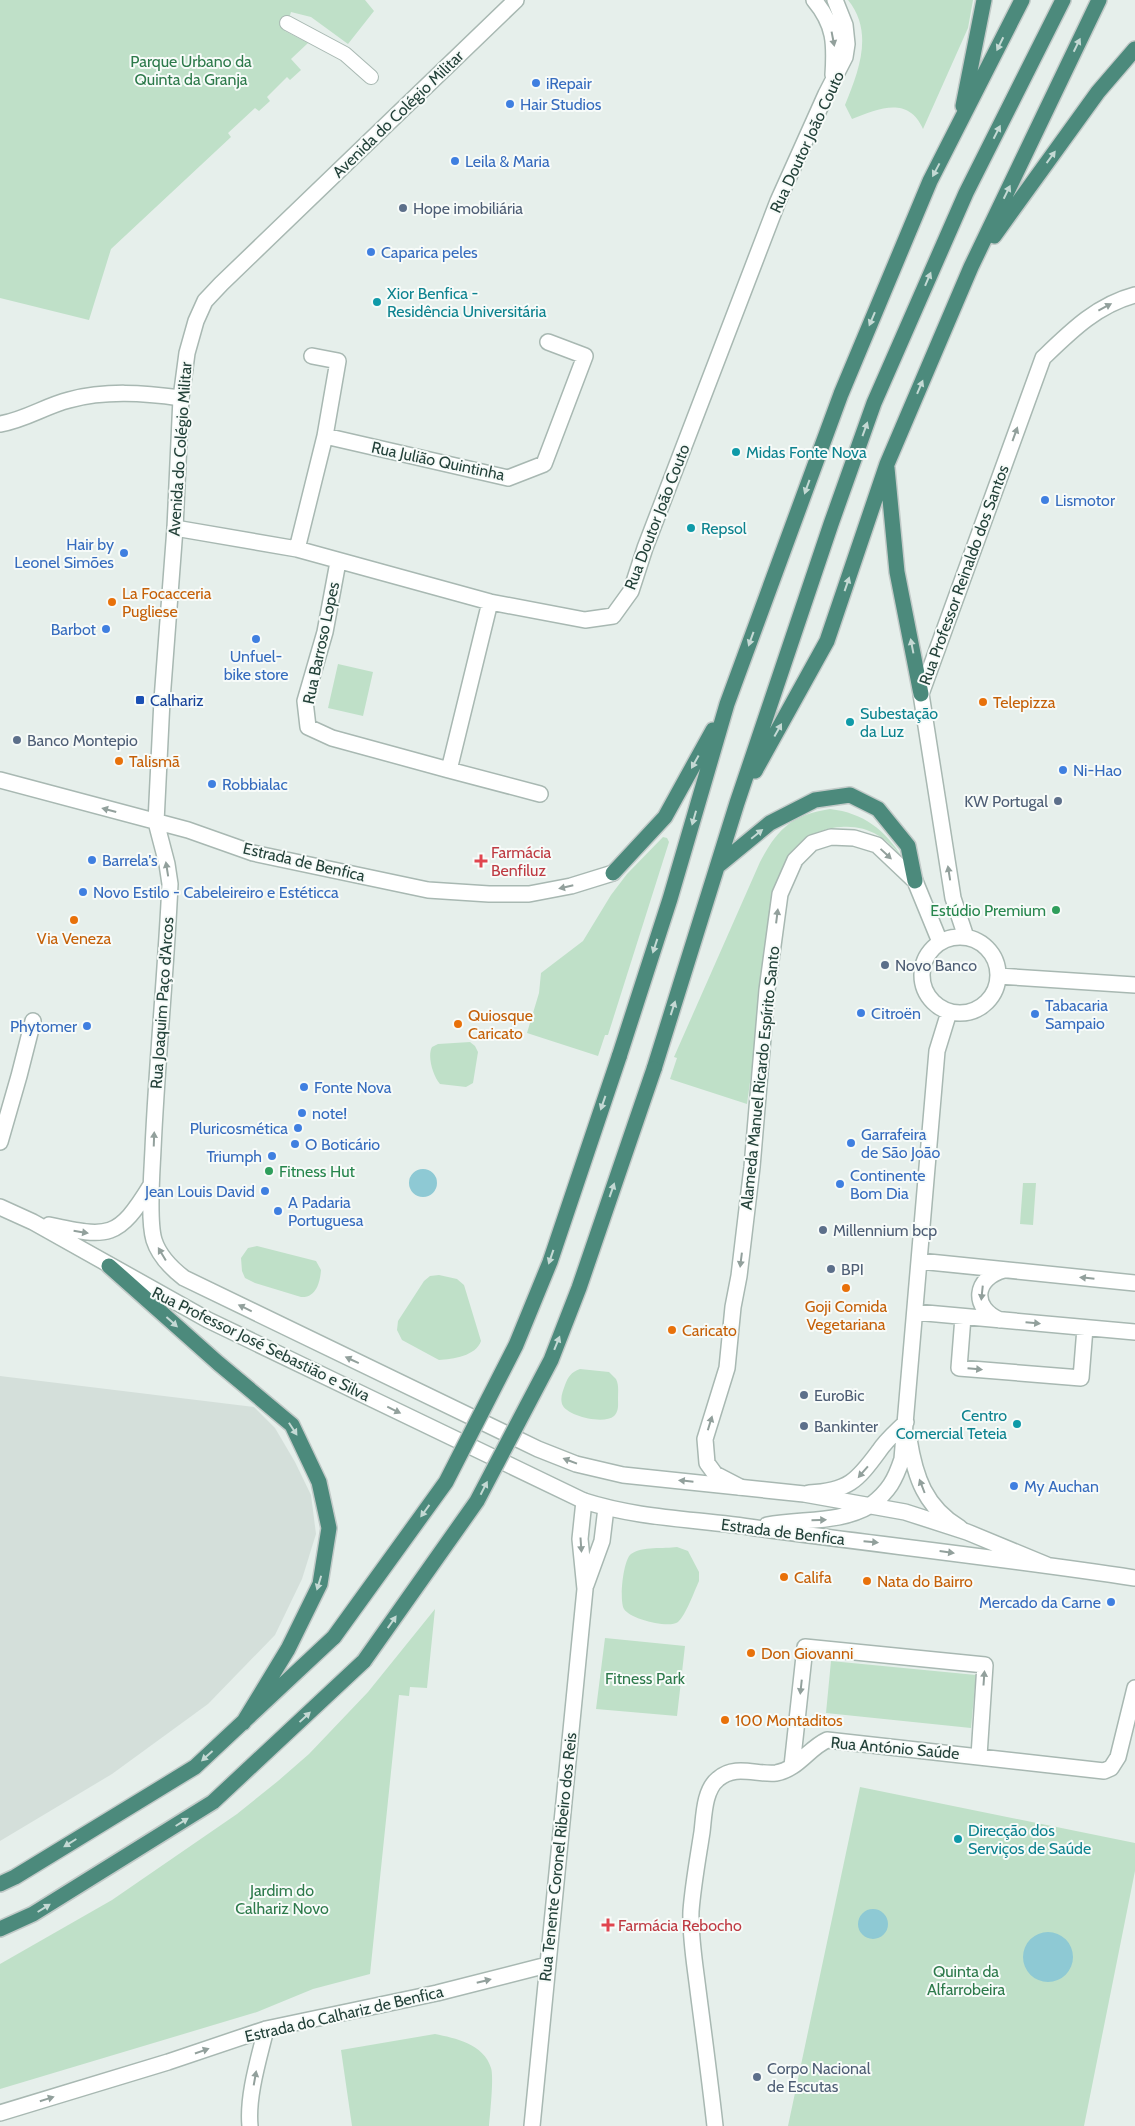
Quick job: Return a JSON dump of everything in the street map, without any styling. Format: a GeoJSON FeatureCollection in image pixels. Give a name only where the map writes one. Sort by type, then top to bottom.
{"type":"FeatureCollection","features":[{"type":"Feature","properties":{"kind":"highway"},"geometry":{"type":"LineString","coordinates":[[959,126],[984,0]]}},
{"type":"Feature","properties":{"kind":"highway"},"geometry":{"type":"LineString","coordinates":[[0,1884],[15,1877],[194,1767],[243,1723],[334,1637],[446,1482],[516,1345],[550,1262],[670,899],[727,704],[841,394],[930,181],[1022,0]]}},
{"type":"Feature","properties":{"kind":"highway"},"geometry":{"type":"LineString","coordinates":[[0,1929],[33,1914],[213,1802],[364,1662],[477,1501],[551,1360],[579,1288],[654,1069],[737,803],[874,403],[966,192],[1064,0]]}},
{"type":"Feature","properties":{"kind":"highway"},"geometry":{"type":"LineString","coordinates":[[737,803],[828,641],[887,464],[971,267],[1099,0]]}},
{"type":"Feature","properties":{"kind":"highway"},"geometry":{"type":"LineString","coordinates":[[971,267],[1098,92],[1135,49]]}},
{"type":"Feature","properties":{"kind":"highway"},"geometry":{"type":"LineString","coordinates":[[887,464],[897,572],[922,694]]}},
{"type":"Feature","properties":{"kind":"highway"},"geometry":{"type":"LineString","coordinates":[[613,872],[665,817],[727,704]]}},
{"type":"Feature","properties":{"kind":"highway"},"geometry":{"type":"LineString","coordinates":[[719,865],[770,823],[815,800],[850,795],[878,810],[908,846],[915,881]]}},
{"type":"Feature","properties":{"kind":"highway"},"geometry":{"type":"LineString","coordinates":[[109,1266],[218,1363],[292,1425],[319,1482],[330,1528],[320,1584],[288,1648],[243,1723]]}},
{"type":"Feature","properties":{"kind":"street","name":"Avenida do Colégio Militar"},"geometry":{"type":"LineString","coordinates":[[156,822],[162,700],[175,528],[181,398],[187,353],[196,321],[205,301],[516,0]]}},
{"type":"Feature","properties":{"kind":"street"},"geometry":{"type":"LineString","coordinates":[[814,0],[828,20],[832,33],[835,48],[833,82]]}},
{"type":"Feature","properties":{"kind":"street","name":"Rua Doutor João Couto"},"geometry":{"type":"LineString","coordinates":[[175,528],[297,549],[338,562],[490,602],[585,620],[613,616],[631,591],[645,548],[778,201],[845,57],[847,44],[845,25],[835,0]]}},
{"type":"Feature","properties":{"kind":"street"},"geometry":{"type":"LineString","coordinates":[[287,23],[345,54],[371,77]]}},
{"type":"Feature","properties":{"kind":"street","name":"Rua Professor Reinaldo dos Santos"},"geometry":{"type":"LineString","coordinates":[[966,937],[953,898],[922,694],[1043,358],[1094,312],[1119,299],[1135,295]]}},
{"type":"Feature","properties":{"kind":"street","name":"Rua Julião Quintinha"},"geometry":{"type":"LineString","coordinates":[[326,436],[508,478],[544,464],[586,356],[548,342]]}},
{"type":"Feature","properties":{"kind":"street"},"geometry":{"type":"LineString","coordinates":[[297,549],[326,436],[338,361],[312,356]]}},
{"type":"Feature","properties":{"kind":"street"},"geometry":{"type":"LineString","coordinates":[[0,424],[18,421],[69,400],[111,393],[153,394],[181,398]]}},
{"type":"Feature","properties":{"kind":"street","name":"Rua Barroso Lopes"},"geometry":{"type":"LineString","coordinates":[[338,562],[325,632],[305,701],[308,727],[332,738],[540,794]]}},
{"type":"Feature","properties":{"kind":"street"},"geometry":{"type":"LineString","coordinates":[[450,770],[490,602]]}},
{"type":"Feature","properties":{"kind":"street","name":"Estrada de Benfica"},"geometry":{"type":"LineString","coordinates":[[0,780],[188,830],[253,852],[428,890],[489,894],[530,894],[571,886],[613,872]]}},
{"type":"Feature","properties":{"kind":"street","name":"Rua Joaquim Paço d'Arcos"},"geometry":{"type":"LineString","coordinates":[[152,1185],[170,884],[156,822]]}},
{"type":"Feature","properties":{"kind":"street","name":"Alameda Manuel Ricardo Espírito Santo"},"geometry":{"type":"LineString","coordinates":[[741,1487],[715,1474],[707,1463],[705,1439],[727,1368],[754,1139],[767,990],[780,894],[795,860],[812,843],[831,837],[854,838],[877,845],[915,881],[940,942]]}},
{"type":"Feature","properties":{"kind":"street"},"geometry":{"type":"LineString","coordinates":[[952,937],[966,937],[979,942],[989,950],[996,963],[998,976],[994,993],[982,1006],[966,1013],[948,1012],[933,1003],[924,988],[922,971],[927,955],[940,942],[952,937]]}},
{"type":"Feature","properties":{"kind":"street"},"geometry":{"type":"LineString","coordinates":[[998,976],[1135,985]]}},
{"type":"Feature","properties":{"kind":"street"},"geometry":{"type":"LineString","coordinates":[[753,1527],[792,1520],[832,1519],[858,1513],[881,1497],[894,1481],[902,1459],[906,1422],[937,1051],[948,1012]]}},
{"type":"Feature","properties":{"kind":"street"},"geometry":{"type":"LineString","coordinates":[[0,1142],[20,1076],[33,1022]]}},
{"type":"Feature","properties":{"kind":"street"},"geometry":{"type":"LineString","coordinates":[[33,1222],[83,1233],[101,1234],[116,1228],[128,1218],[137,1209],[152,1185]]}},
{"type":"Feature","properties":{"kind":"street","name":"Rua Professor José Sebastião e Silva"},"geometry":{"type":"LineString","coordinates":[[152,1185],[154,1240],[171,1268],[184,1278],[538,1449]]}},
{"type":"Feature","properties":{"kind":"street","name":"Rua Professor José Sebastião e Silva"},"geometry":{"type":"LineString","coordinates":[[0,1206],[33,1222],[208,1320],[526,1474]]}},
{"type":"Feature","properties":{"kind":"street"},"geometry":{"type":"LineString","coordinates":[[919,1261],[1135,1284]]}},
{"type":"Feature","properties":{"kind":"street"},"geometry":{"type":"LineString","coordinates":[[1001,1320],[985,1310],[981,1304],[980,1296],[981,1288],[986,1279],[994,1273],[1005,1270]]}},
{"type":"Feature","properties":{"kind":"street"},"geometry":{"type":"LineString","coordinates":[[915,1312],[1135,1332]]}},
{"type":"Feature","properties":{"kind":"street"},"geometry":{"type":"LineString","coordinates":[[963,1317],[960,1368],[1081,1378],[1084,1328]]}},
{"type":"Feature","properties":{"kind":"street"},"geometry":{"type":"LineString","coordinates":[[804,1494],[843,1488],[856,1480],[880,1449],[906,1422]]}},
{"type":"Feature","properties":{"kind":"street"},"geometry":{"type":"LineString","coordinates":[[906,1422],[912,1459],[922,1488],[930,1502],[947,1520],[967,1532]]}},
{"type":"Feature","properties":{"kind":"street","name":"Estrada de Benfica"},"geometry":{"type":"LineString","coordinates":[[538,1449],[576,1464],[623,1475],[804,1494],[905,1512],[967,1532],[1046,1565]]}},
{"type":"Feature","properties":{"kind":"street","name":"Estrada de Benfica"},"geometry":{"type":"LineString","coordinates":[[526,1474],[584,1501],[606,1508],[650,1516],[753,1527],[1135,1578]]}},
{"type":"Feature","properties":{"kind":"street","name":"Rua Tenente Coronel Ribeiro dos Reis"},"geometry":{"type":"LineString","coordinates":[[532,2126],[585,1588],[580,1539],[584,1501]]}},
{"type":"Feature","properties":{"kind":"street","name":"Rua Tenente Coronel Ribeiro dos Reis"},"geometry":{"type":"LineString","coordinates":[[585,1588],[602,1541],[606,1508]]}},
{"type":"Feature","properties":{"kind":"street"},"geometry":{"type":"LineString","coordinates":[[792,1766],[805,1647],[985,1665],[979,1756]]}},
{"type":"Feature","properties":{"kind":"street","name":"Rua António Saúde"},"geometry":{"type":"LineString","coordinates":[[715,2126],[694,1956],[691,1913],[706,1802],[713,1784],[728,1772],[777,1773],[792,1766],[820,1743],[827,1740],[1104,1771],[1111,1768],[1118,1757],[1135,1688]]}},
{"type":"Feature","properties":{"kind":"street","name":"Estrada do Calhariz de Benfica"},"geometry":{"type":"LineString","coordinates":[[0,2113],[168,2062],[266,2029],[437,1994],[547,1965]]}},
{"type":"Feature","properties":{"kind":"street"},"geometry":{"type":"LineString","coordinates":[[250,2126],[250,2106],[266,2029]]}},
{"type":"Feature","properties":{"kind":"shaded area"},"geometry":{"type":"Polygon","coordinates":[[[0,1376],[254,1407],[275,1428],[295,1462],[311,1495],[316,1534],[302,1579],[275,1635],[208,1704],[112,1774],[0,1841],[0,1376]]]}},
{"type":"Feature","properties":{"kind":"green space","name":"Parque Urbano da Quinta da Granja"},"geometry":{"type":"Polygon","coordinates":[[[0,0],[365,0],[374,11],[348,44],[311,17],[291,12],[285,31],[308,43],[291,59],[301,70],[290,80],[287,77],[267,97],[270,101],[259,111],[255,108],[228,133],[231,137],[111,249],[89,320],[0,298],[0,0]]]}},
{"type":"Feature","properties":{"kind":"green space"},"geometry":{"type":"Polygon","coordinates":[[[848,0],[973,0],[968,28],[923,129],[917,118],[901,108],[882,109],[852,119],[845,105],[859,65],[862,52],[862,38],[856,12],[848,0]]]}},
{"type":"Feature","properties":{"kind":"green space"},"geometry":{"type":"Polygon","coordinates":[[[338,664],[373,672],[363,716],[328,708],[338,664]]]}},
{"type":"Feature","properties":{"kind":"green space"},"geometry":{"type":"Polygon","coordinates":[[[830,809],[853,814],[872,824],[881,831],[902,857],[883,838],[868,830],[859,828],[833,828],[817,833],[804,841],[788,860],[777,892],[747,1104],[670,1079],[677,1058],[674,1057],[767,850],[780,832],[796,819],[830,809]]]}},
{"type":"Feature","properties":{"kind":"green space"},"geometry":{"type":"Polygon","coordinates":[[[663,837],[667,838],[669,842],[608,1035],[605,1035],[598,1056],[527,1033],[539,993],[541,973],[583,941],[611,895],[627,874],[663,837]]]}},
{"type":"Feature","properties":{"kind":"green space"},"geometry":{"type":"Polygon","coordinates":[[[470,1042],[478,1052],[473,1083],[466,1087],[440,1084],[432,1066],[430,1055],[432,1047],[438,1044],[470,1042]]]}},
{"type":"Feature","properties":{"kind":"green space"},"geometry":{"type":"Polygon","coordinates":[[[1023,1183],[1036,1183],[1033,1225],[1020,1224],[1023,1183]]]}},
{"type":"Feature","properties":{"kind":"green space"},"geometry":{"type":"Polygon","coordinates":[[[257,1246],[316,1261],[321,1270],[320,1280],[314,1292],[306,1297],[301,1297],[255,1283],[245,1278],[242,1271],[241,1258],[248,1248],[257,1246]]]}},
{"type":"Feature","properties":{"kind":"green space"},"geometry":{"type":"Polygon","coordinates":[[[439,1275],[457,1279],[464,1285],[481,1341],[474,1350],[463,1356],[439,1360],[402,1340],[397,1330],[398,1321],[424,1281],[430,1276],[439,1275]]]}},
{"type":"Feature","properties":{"kind":"green space"},"geometry":{"type":"Polygon","coordinates":[[[580,1369],[609,1372],[616,1379],[618,1405],[614,1416],[602,1420],[586,1418],[570,1412],[562,1404],[562,1394],[567,1380],[570,1375],[580,1369]]]}},
{"type":"Feature","properties":{"kind":"green space"},"geometry":{"type":"Polygon","coordinates":[[[677,1547],[688,1551],[699,1572],[699,1581],[681,1619],[673,1624],[659,1624],[628,1613],[624,1609],[622,1590],[628,1558],[636,1551],[677,1547]]]}},
{"type":"Feature","properties":{"kind":"green space","name":"Jardim do Calhariz Novo"},"geometry":{"type":"Polygon","coordinates":[[[435,1609],[427,1688],[410,1687],[409,1696],[399,1695],[370,1974],[313,1989],[257,2012],[0,2089],[0,1964],[112,1900],[237,1814],[278,1781],[309,1754],[368,1692],[435,1609]]]}},
{"type":"Feature","properties":{"kind":"green space","name":"Fitness Park"},"geometry":{"type":"Polygon","coordinates":[[[605,1638],[685,1646],[677,1716],[596,1709],[605,1638]]]}},
{"type":"Feature","properties":{"kind":"green space"},"geometry":{"type":"Polygon","coordinates":[[[831,1661],[976,1675],[971,1728],[826,1713],[831,1661]]]}},
{"type":"Feature","properties":{"kind":"green space","name":"Quinta da Alfarrobeira"},"geometry":{"type":"Polygon","coordinates":[[[860,1787],[1135,1843],[1135,1871],[1084,2126],[788,2126],[860,1787]]]}},
{"type":"Feature","properties":{"kind":"green space"},"geometry":{"type":"Polygon","coordinates":[[[435,2034],[460,2040],[468,2044],[482,2053],[487,2060],[492,2072],[489,2126],[352,2126],[341,2050],[435,2034]]]}},
{"type":"Feature","properties":{"kind":"water"},"geometry":{"type":"Polygon","coordinates":[[[423,1169],[433,1173],[437,1183],[433,1193],[423,1197],[413,1193],[409,1183],[413,1173],[423,1169]]]}},
{"type":"Feature","properties":{"kind":"water"},"geometry":{"type":"Polygon","coordinates":[[[873,1909],[884,1913],[888,1924],[884,1935],[873,1939],[862,1935],[858,1924],[862,1913],[873,1909]]]}},
{"type":"Feature","properties":{"kind":"water"},"geometry":{"type":"Polygon","coordinates":[[[1043,1932],[1053,1932],[1066,1939],[1073,1952],[1073,1962],[1066,1975],[1053,1982],[1043,1982],[1034,1978],[1027,1971],[1023,1962],[1023,1952],[1027,1943],[1034,1936],[1043,1932]]]}},
{"type":"Feature","properties":{"kind":"place","name":"iRepair"},"geometry":{"type":"Point","coordinates":[536,83]}},
{"type":"Feature","properties":{"kind":"place","name":"Hair Studios"},"geometry":{"type":"Point","coordinates":[510,104]}},
{"type":"Feature","properties":{"kind":"place","name":"Leila & Maria"},"geometry":{"type":"Point","coordinates":[455,161]}},
{"type":"Feature","properties":{"kind":"place","name":"Hope imobiliária"},"geometry":{"type":"Point","coordinates":[403,208]}},
{"type":"Feature","properties":{"kind":"place","name":"Caparica peles"},"geometry":{"type":"Point","coordinates":[371,252]}},
{"type":"Feature","properties":{"kind":"place","name":"Xior Benfica - Residência Universitária"},"geometry":{"type":"Point","coordinates":[377,302]}},
{"type":"Feature","properties":{"kind":"place","name":"Midas Fonte Nova"},"geometry":{"type":"Point","coordinates":[736,452]}},
{"type":"Feature","properties":{"kind":"place","name":"Lismotor"},"geometry":{"type":"Point","coordinates":[1045,500]}},
{"type":"Feature","properties":{"kind":"place","name":"Repsol"},"geometry":{"type":"Point","coordinates":[691,528]}},
{"type":"Feature","properties":{"kind":"place","name":"Hair by Leonel Simões"},"geometry":{"type":"Point","coordinates":[124,553]}},
{"type":"Feature","properties":{"kind":"place","name":"La Focacceria Pugliese"},"geometry":{"type":"Point","coordinates":[112,602]}},
{"type":"Feature","properties":{"kind":"place","name":"Barbot"},"geometry":{"type":"Point","coordinates":[106,629]}},
{"type":"Feature","properties":{"kind":"place","name":"Unfuel- bike store"},"geometry":{"type":"Point","coordinates":[256,639]}},
{"type":"Feature","properties":{"kind":"place","name":"Calhariz"},"geometry":{"type":"Point","coordinates":[140,700]}},
{"type":"Feature","properties":{"kind":"place","name":"Telepizza"},"geometry":{"type":"Point","coordinates":[983,702]}},
{"type":"Feature","properties":{"kind":"place","name":"Subestação da Luz"},"geometry":{"type":"Point","coordinates":[850,722]}},
{"type":"Feature","properties":{"kind":"place","name":"Banco Montepio"},"geometry":{"type":"Point","coordinates":[17,740]}},
{"type":"Feature","properties":{"kind":"place","name":"Talismã"},"geometry":{"type":"Point","coordinates":[119,761]}},
{"type":"Feature","properties":{"kind":"place","name":"Ni-Hao"},"geometry":{"type":"Point","coordinates":[1063,770]}},
{"type":"Feature","properties":{"kind":"place","name":"Robbialac"},"geometry":{"type":"Point","coordinates":[212,784]}},
{"type":"Feature","properties":{"kind":"place","name":"KW Portugal"},"geometry":{"type":"Point","coordinates":[1058,801]}},
{"type":"Feature","properties":{"kind":"place","name":"Barrela's"},"geometry":{"type":"Point","coordinates":[92,860]}},
{"type":"Feature","properties":{"kind":"place","name":"Farmácia Benfiluz"},"geometry":{"type":"Point","coordinates":[481,861]}},
{"type":"Feature","properties":{"kind":"place","name":"Novo Estilo - Cabeleireiro e Estéticca"},"geometry":{"type":"Point","coordinates":[83,892]}},
{"type":"Feature","properties":{"kind":"place","name":"Estúdio Premium"},"geometry":{"type":"Point","coordinates":[1056,910]}},
{"type":"Feature","properties":{"kind":"place","name":"Via Veneza"},"geometry":{"type":"Point","coordinates":[74,920]}},
{"type":"Feature","properties":{"kind":"place","name":"Novo Banco"},"geometry":{"type":"Point","coordinates":[885,965]}},
{"type":"Feature","properties":{"kind":"place","name":"Citroën"},"geometry":{"type":"Point","coordinates":[861,1013]}},
{"type":"Feature","properties":{"kind":"place","name":"Tabacaria Sampaio"},"geometry":{"type":"Point","coordinates":[1035,1014]}},
{"type":"Feature","properties":{"kind":"place","name":"Quiosque Caricato"},"geometry":{"type":"Point","coordinates":[458,1024]}},
{"type":"Feature","properties":{"kind":"place","name":"Phytomer"},"geometry":{"type":"Point","coordinates":[87,1026]}},
{"type":"Feature","properties":{"kind":"place","name":"Fonte Nova"},"geometry":{"type":"Point","coordinates":[304,1087]}},
{"type":"Feature","properties":{"kind":"place","name":"note!"},"geometry":{"type":"Point","coordinates":[302,1113]}},
{"type":"Feature","properties":{"kind":"place","name":"Pluricosmética"},"geometry":{"type":"Point","coordinates":[298,1128]}},
{"type":"Feature","properties":{"kind":"place","name":"Garrafeira de São João"},"geometry":{"type":"Point","coordinates":[851,1143]}},
{"type":"Feature","properties":{"kind":"place","name":"O Boticário"},"geometry":{"type":"Point","coordinates":[295,1144]}},
{"type":"Feature","properties":{"kind":"place","name":"Triumph"},"geometry":{"type":"Point","coordinates":[272,1156]}},
{"type":"Feature","properties":{"kind":"place","name":"Fitness Hut"},"geometry":{"type":"Point","coordinates":[269,1171]}},
{"type":"Feature","properties":{"kind":"place","name":"Continente Bom Dia"},"geometry":{"type":"Point","coordinates":[840,1184]}},
{"type":"Feature","properties":{"kind":"place","name":"Jean Louis David"},"geometry":{"type":"Point","coordinates":[265,1191]}},
{"type":"Feature","properties":{"kind":"place","name":"A Padaria Portuguesa"},"geometry":{"type":"Point","coordinates":[278,1211]}},
{"type":"Feature","properties":{"kind":"place","name":"Millennium bcp"},"geometry":{"type":"Point","coordinates":[823,1230]}},
{"type":"Feature","properties":{"kind":"place","name":"BPI"},"geometry":{"type":"Point","coordinates":[831,1269]}},
{"type":"Feature","properties":{"kind":"place","name":"Goji Comida Vegetariana"},"geometry":{"type":"Point","coordinates":[846,1288]}},
{"type":"Feature","properties":{"kind":"place","name":"Caricato"},"geometry":{"type":"Point","coordinates":[672,1330]}},
{"type":"Feature","properties":{"kind":"place","name":"EuroBic"},"geometry":{"type":"Point","coordinates":[804,1395]}},
{"type":"Feature","properties":{"kind":"place","name":"Centro Comercial Teteia"},"geometry":{"type":"Point","coordinates":[1017,1424]}},
{"type":"Feature","properties":{"kind":"place","name":"Bankinter"},"geometry":{"type":"Point","coordinates":[804,1426]}},
{"type":"Feature","properties":{"kind":"place","name":"My Auchan"},"geometry":{"type":"Point","coordinates":[1014,1486]}},
{"type":"Feature","properties":{"kind":"place","name":"Califa"},"geometry":{"type":"Point","coordinates":[784,1577]}},
{"type":"Feature","properties":{"kind":"place","name":"Nata do Bairro"},"geometry":{"type":"Point","coordinates":[867,1581]}},
{"type":"Feature","properties":{"kind":"place","name":"Mercado da Carne"},"geometry":{"type":"Point","coordinates":[1111,1602]}},
{"type":"Feature","properties":{"kind":"place","name":"Don Giovanni"},"geometry":{"type":"Point","coordinates":[751,1653]}},
{"type":"Feature","properties":{"kind":"place","name":"100 Montaditos"},"geometry":{"type":"Point","coordinates":[725,1720]}},
{"type":"Feature","properties":{"kind":"place","name":"Direcção dos Serviços de Saúde"},"geometry":{"type":"Point","coordinates":[958,1839]}},
{"type":"Feature","properties":{"kind":"place","name":"Farmácia Rebocho"},"geometry":{"type":"Point","coordinates":[608,1925]}},
{"type":"Feature","properties":{"kind":"place","name":"Corpo Nacional de Escutas"},"geometry":{"type":"Point","coordinates":[757,2077]}}]}
